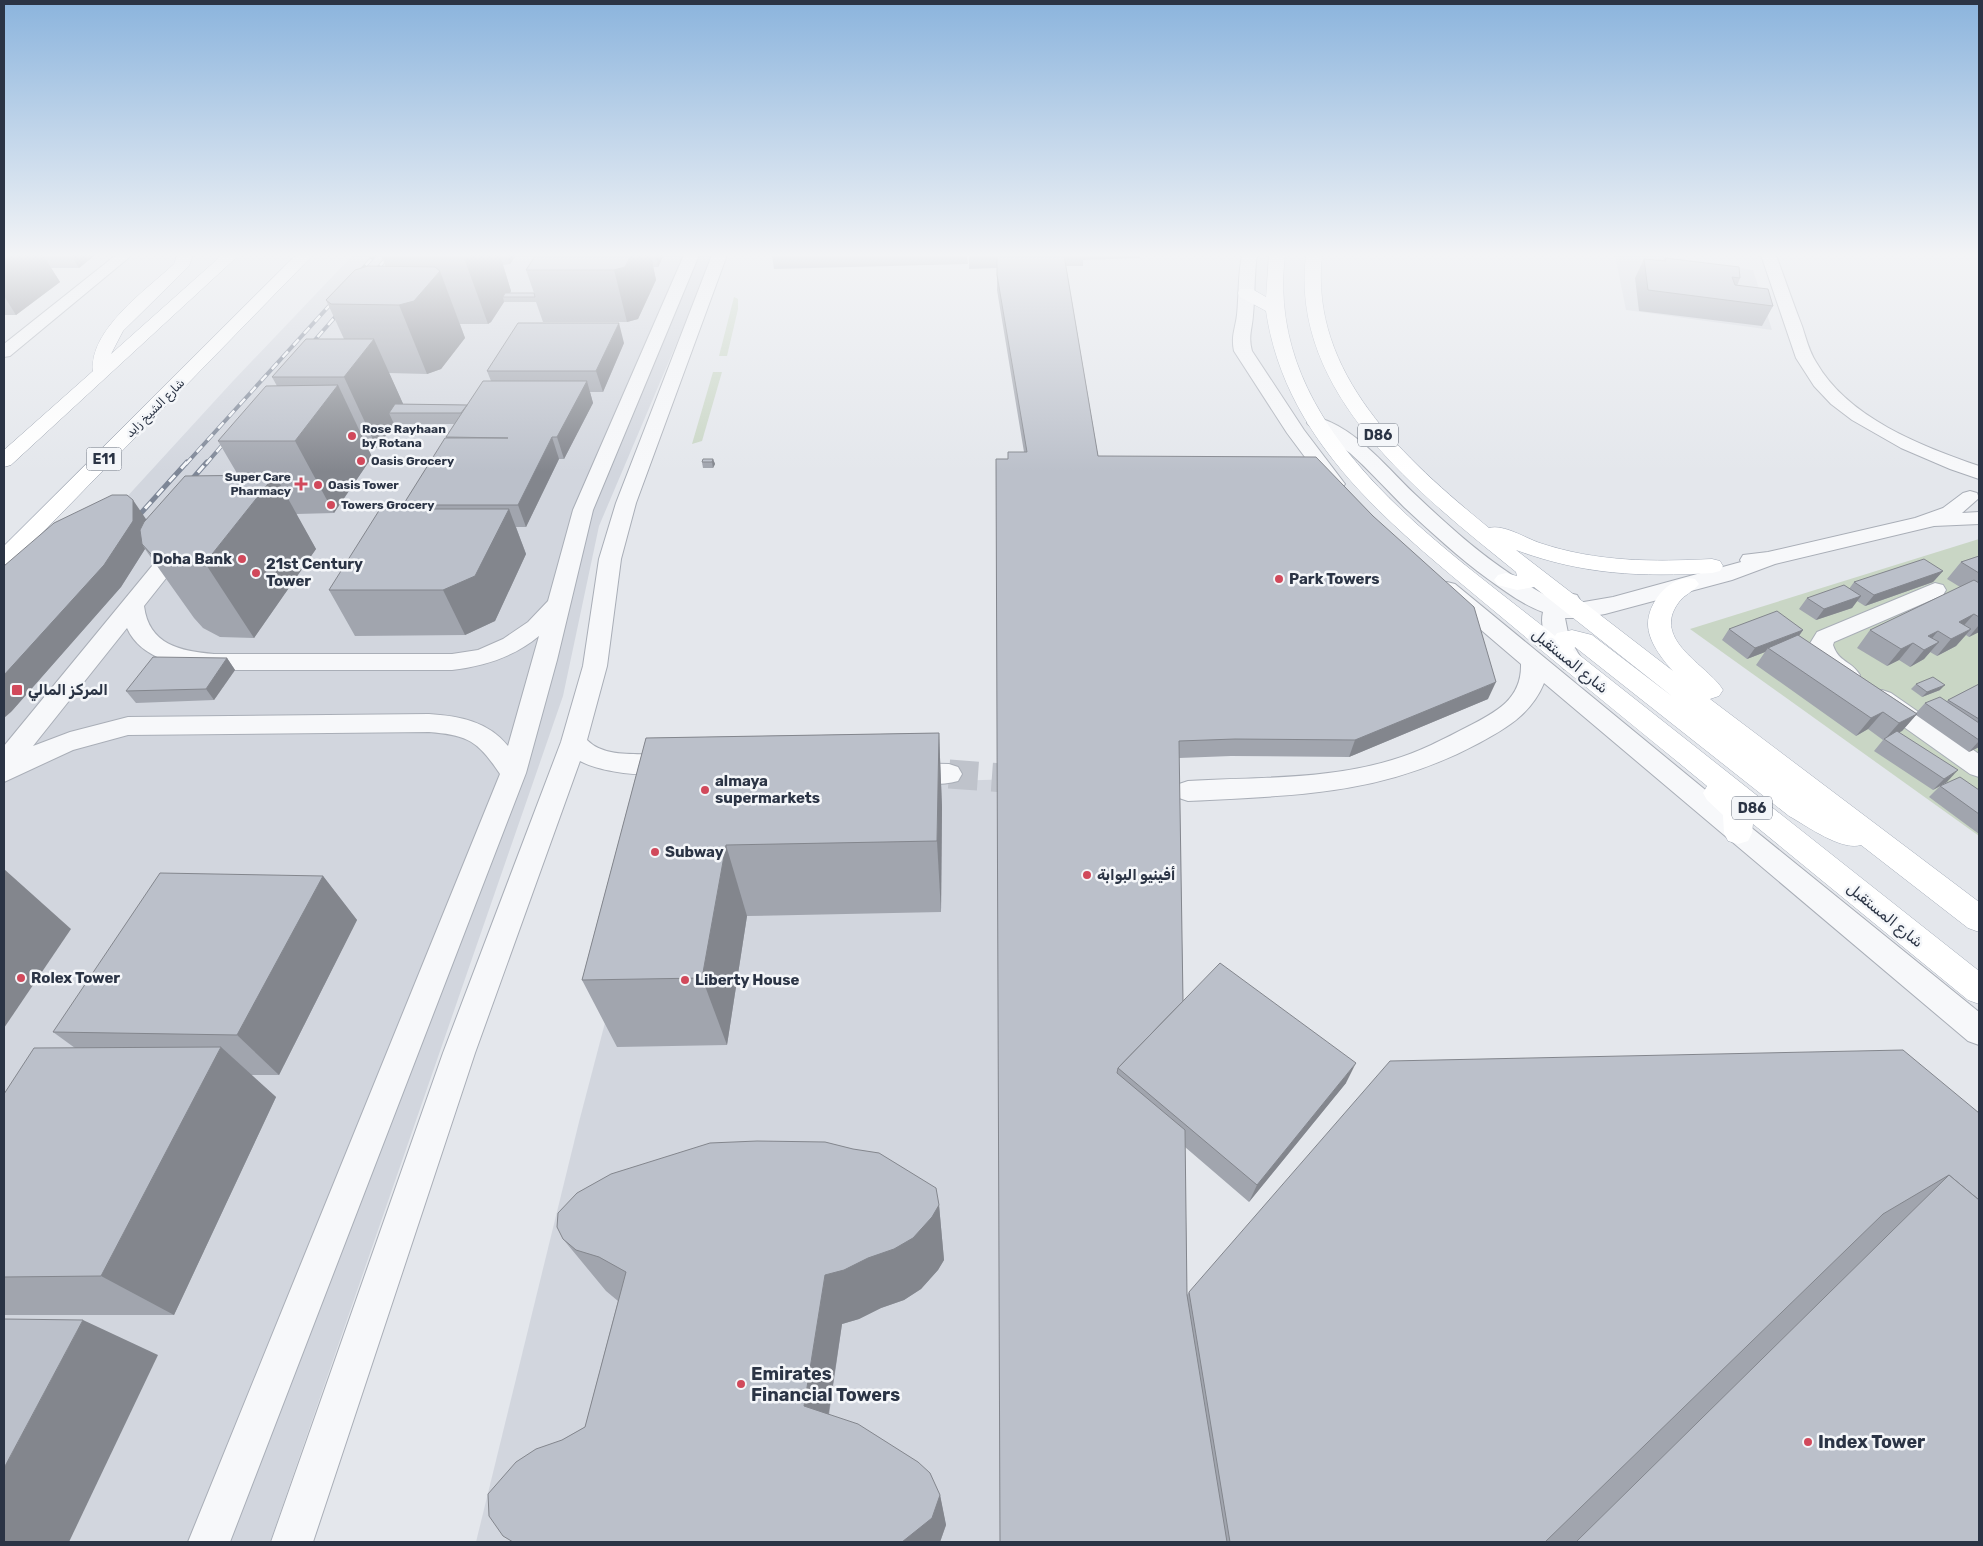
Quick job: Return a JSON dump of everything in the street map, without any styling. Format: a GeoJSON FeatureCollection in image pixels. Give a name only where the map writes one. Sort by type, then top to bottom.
{"type":"FeatureCollection","features":[{"type":"Feature","properties":{"kind":"main road"},"geometry":{"type":"LineString","coordinates":[[102,372],[101,355],[108,338],[116,327]]}},
{"type":"Feature","properties":{"kind":"main road"},"geometry":{"type":"LineString","coordinates":[[4,461],[151,327]]}},
{"type":"Feature","properties":{"kind":"main road","name":"شارع الشيخ زايد"},"geometry":{"type":"LineString","coordinates":[[4,559],[234,327]]}},
{"type":"Feature","properties":{"kind":"main road","name":"شارع المستقبل"},"geometry":{"type":"LineString","coordinates":[[1279,327],[1288,365],[1316,423],[1353,472],[1406,525],[1979,990]]}},
{"type":"Feature","properties":{"kind":"main road","name":"D86"},"geometry":{"type":"LineString","coordinates":[[1319,327],[1329,358],[1340,381],[1360,412],[1397,457],[1424,485],[1457,514],[1515,574],[1567,607],[1883,845],[1979,920]]}},
{"type":"Feature","properties":{"kind":"main road"},"geometry":{"type":"LineString","coordinates":[[1457,514],[1484,529],[1515,542],[1584,561],[1620,567],[1712,566]]}},
{"type":"Feature","properties":{"kind":"main road"},"geometry":{"type":"LineString","coordinates":[[1687,584],[1670,596],[1662,612],[1662,632],[1673,656],[1691,675],[1849,800],[1875,828],[1883,845]]}},
{"type":"Feature","properties":{"kind":"main road"},"geometry":{"type":"LineString","coordinates":[[1567,655],[1566,639],[1572,638],[1583,641],[1799,808],[1814,818],[1847,834],[1883,845]]}},
{"type":"Feature","properties":{"kind":"main road"},"geometry":{"type":"LineString","coordinates":[[1676,746],[1678,757],[1689,770],[1729,802],[1735,810],[1740,826],[1738,833]]}},
{"type":"Feature","properties":{"kind":"street"},"geometry":{"type":"LineString","coordinates":[[4,352],[35,327]]}},
{"type":"Feature","properties":{"kind":"street"},"geometry":{"type":"LineString","coordinates":[[209,1542],[513,773],[546,660],[583,510],[661,327]]}},
{"type":"Feature","properties":{"kind":"street"},"geometry":{"type":"LineString","coordinates":[[292,1542],[456,1062],[574,742],[595,666],[610,559],[626,503],[693,327]]}},
{"type":"Feature","properties":{"kind":"street"},"geometry":{"type":"LineString","coordinates":[[1242,327],[1240,339],[1243,351],[1296,434],[1326,474],[1350,501]]}},
{"type":"Feature","properties":{"kind":"street"},"geometry":{"type":"LineString","coordinates":[[1567,655],[1554,631],[1553,623],[1567,607],[1595,592],[1712,566],[1768,559],[1922,522],[1950,512],[1975,489],[1918,449],[1857,414],[1832,394],[1814,375],[1806,362],[1794,327]]}},
{"type":"Feature","properties":{"kind":"street"},"geometry":{"type":"LineString","coordinates":[[1316,423],[1338,434],[1356,447],[1413,504],[1515,574]]}},
{"type":"Feature","properties":{"kind":"street"},"geometry":{"type":"LineString","coordinates":[[1922,522],[1979,518]]}},
{"type":"Feature","properties":{"kind":"street"},"geometry":{"type":"LineString","coordinates":[[4,764],[133,606],[192,530]]}},
{"type":"Feature","properties":{"kind":"street"},"geometry":{"type":"LineString","coordinates":[[1567,607],[1687,584],[1741,570],[1768,559]]}},
{"type":"Feature","properties":{"kind":"street"},"geometry":{"type":"LineString","coordinates":[[1427,572],[1738,833],[1979,1031]]}},
{"type":"Feature","properties":{"kind":"street"},"geometry":{"type":"LineString","coordinates":[[1935,590],[1825,636],[1821,645],[1826,660],[1979,767]]}},
{"type":"Feature","properties":{"kind":"street"},"geometry":{"type":"LineString","coordinates":[[133,606],[133,614],[138,628],[149,642],[169,654],[197,661],[452,662],[485,656],[508,647],[536,627],[559,604]]}},
{"type":"Feature","properties":{"kind":"street"},"geometry":{"type":"LineString","coordinates":[[1188,791],[1330,782],[1367,776],[1405,765],[1468,738],[1506,715],[1523,700],[1532,682],[1533,661]]}},
{"type":"Feature","properties":{"kind":"street"},"geometry":{"type":"LineString","coordinates":[[4,772],[64,743],[87,735],[128,726],[429,723],[465,727],[479,733],[491,741],[513,773]]}},
{"type":"Feature","properties":{"kind":"street"},"geometry":{"type":"LineString","coordinates":[[574,742],[578,749],[604,760],[695,765]]}},
{"type":"Feature","properties":{"kind":"street"},"geometry":{"type":"LineString","coordinates":[[879,772],[949,774]]}},
{"type":"Feature","properties":{"kind":"shaded area"},"geometry":{"type":"Polygon","coordinates":[[[284,327],[683,327],[599,526],[563,696],[270,1542],[4,1542],[4,631],[284,327]]]}},
{"type":"Feature","properties":{"kind":"shaded area"},"geometry":{"type":"Polygon","coordinates":[[[1751,327],[1771,327],[1772,330],[1751,327]]]}},
{"type":"Feature","properties":{"kind":"shaded area"},"geometry":{"type":"Polygon","coordinates":[[[1014,779],[1052,1542],[476,1542],[579,1122],[666,790],[1014,779]]]}},
{"type":"Feature","properties":{"kind":"green space"},"geometry":{"type":"Polygon","coordinates":[[[726,327],[734,327],[727,356],[719,356],[726,327]]]}},
{"type":"Feature","properties":{"kind":"green space"},"geometry":{"type":"Polygon","coordinates":[[[713,372],[722,372],[702,441],[692,444],[713,372]]]}},
{"type":"Feature","properties":{"kind":"green space"},"geometry":{"type":"Polygon","coordinates":[[[1979,539],[1979,836],[1690,629],[1979,539]]]}},
{"type":"Feature","properties":{"kind":"building"},"geometry":{"type":"Polygon","coordinates":[[[515,327],[617,327],[596,371],[487,371],[515,327]]]}},
{"type":"Feature","properties":{"kind":"building","name":"أفينيو البوابة"},"geometry":{"type":"Polygon","coordinates":[[[1006,327],[1076,327],[1098,456],[1316,457],[1373,516],[1474,607],[1496,682],[1355,740],[1235,739],[1179,741],[1183,1001],[1118,1068],[1117,1073],[1185,1130],[1187,1295],[1227,1542],[1000,1542],[996,459],[1008,459],[1008,452],[1027,452],[1006,327]]]}},
{"type":"Feature","properties":{"kind":"building"},"geometry":{"type":"Polygon","coordinates":[[[306,339],[374,339],[344,377],[272,377],[306,339]]]}},
{"type":"Feature","properties":{"kind":"building"},"geometry":{"type":"Polygon","coordinates":[[[483,381],[587,381],[557,437],[552,437],[518,505],[403,505],[445,438],[508,438],[446,437],[483,381]]]}},
{"type":"Feature","properties":{"kind":"building"},"geometry":{"type":"Polygon","coordinates":[[[338,385],[295,441],[218,441],[266,386],[338,385]]]}},
{"type":"Feature","properties":{"kind":"building"},"geometry":{"type":"Polygon","coordinates":[[[395,404],[467,405],[461,413],[389,413],[395,404]]]}},
{"type":"Feature","properties":{"kind":"building"},"geometry":{"type":"Polygon","coordinates":[[[703,459],[713,459],[712,462],[702,462],[703,459]]]}},
{"type":"Feature","properties":{"kind":"building"},"geometry":{"type":"Polygon","coordinates":[[[275,475],[205,563],[169,562],[151,554],[142,544],[140,530],[144,522],[185,476],[275,475]]]}},
{"type":"Feature","properties":{"kind":"building"},"geometry":{"type":"Polygon","coordinates":[[[112,495],[127,495],[133,500],[133,521],[104,565],[4,675],[4,566],[54,523],[112,495]]]}},
{"type":"Feature","properties":{"kind":"building"},"geometry":{"type":"Polygon","coordinates":[[[380,509],[509,509],[475,576],[443,590],[329,590],[380,509]]]}},
{"type":"Feature","properties":{"kind":"building"},"geometry":{"type":"Polygon","coordinates":[[[1979,556],[1979,573],[1961,562],[1979,556]]]}},
{"type":"Feature","properties":{"kind":"building"},"geometry":{"type":"Polygon","coordinates":[[[1924,559],[1943,571],[1874,595],[1854,582],[1924,559]]]}},
{"type":"Feature","properties":{"kind":"building"},"geometry":{"type":"Polygon","coordinates":[[[1974,580],[1979,583],[1979,617],[1974,614],[1959,622],[1971,629],[1951,639],[1938,631],[1928,636],[1939,642],[1924,650],[1913,643],[1901,649],[1870,630],[1974,580]]]}},
{"type":"Feature","properties":{"kind":"building"},"geometry":{"type":"Polygon","coordinates":[[[1844,585],[1861,596],[1824,609],[1807,598],[1844,585]]]}},
{"type":"Feature","properties":{"kind":"building"},"geometry":{"type":"Polygon","coordinates":[[[1777,611],[1803,630],[1755,648],[1729,629],[1777,611]]]}},
{"type":"Feature","properties":{"kind":"building"},"geometry":{"type":"Polygon","coordinates":[[[1798,635],[1917,714],[1899,723],[1883,712],[1871,718],[1768,648],[1798,635]]]}},
{"type":"Feature","properties":{"kind":"building"},"geometry":{"type":"Polygon","coordinates":[[[153,657],[227,658],[206,689],[126,691],[153,657]]]}},
{"type":"Feature","properties":{"kind":"building"},"geometry":{"type":"Polygon","coordinates":[[[1933,677],[1945,685],[1927,692],[1916,684],[1933,677]]]}},
{"type":"Feature","properties":{"kind":"building"},"geometry":{"type":"Polygon","coordinates":[[[1979,684],[1979,719],[1948,700],[1979,684]]]}},
{"type":"Feature","properties":{"kind":"building"},"geometry":{"type":"Polygon","coordinates":[[[1940,697],[1979,723],[1979,740],[1925,703],[1940,697]]]}},
{"type":"Feature","properties":{"kind":"building"},"geometry":{"type":"Polygon","coordinates":[[[1897,731],[1958,770],[1944,779],[1884,739],[1897,731]]]}},
{"type":"Feature","properties":{"kind":"building"},"geometry":{"type":"Polygon","coordinates":[[[939,733],[937,841],[726,845],[702,978],[582,980],[646,738],[939,733]]]}},
{"type":"Feature","properties":{"kind":"building"},"geometry":{"type":"Polygon","coordinates":[[[1960,777],[1979,790],[1979,814],[1940,786],[1960,777]]]}},
{"type":"Feature","properties":{"kind":"building"},"geometry":{"type":"Polygon","coordinates":[[[160,873],[323,876],[237,1035],[53,1032],[160,873]]]}},
{"type":"Feature","properties":{"kind":"building"},"geometry":{"type":"Polygon","coordinates":[[[1220,963],[1356,1063],[1257,1185],[1118,1068],[1220,963]]]}},
{"type":"Feature","properties":{"kind":"building"},"geometry":{"type":"Polygon","coordinates":[[[221,1047],[101,1276],[4,1277],[4,1094],[34,1048],[221,1047]]]}},
{"type":"Feature","properties":{"kind":"building"},"geometry":{"type":"Polygon","coordinates":[[[1903,1050],[1979,1113],[1979,1200],[1949,1175],[1883,1214],[1545,1542],[1230,1542],[1189,1292],[1390,1061],[1903,1050]]]}},
{"type":"Feature","properties":{"kind":"building","name":"Emirates Financial Towers"},"geometry":{"type":"Polygon","coordinates":[[[757,1141],[825,1142],[879,1153],[936,1188],[939,1205],[932,1217],[913,1238],[894,1249],[868,1258],[844,1270],[825,1275],[804,1406],[858,1424],[918,1462],[930,1473],[940,1495],[932,1518],[902,1542],[513,1542],[503,1536],[489,1516],[488,1494],[516,1462],[536,1449],[562,1440],[585,1427],[626,1272],[599,1257],[576,1250],[563,1239],[557,1227],[558,1213],[577,1193],[611,1174],[710,1143],[757,1141]]]}},
{"type":"Feature","properties":{"kind":"building","name":"Index Tower"},"geometry":{"type":"Polygon","coordinates":[[[1949,1175],[1979,1200],[1979,1542],[1576,1542],[1949,1175]]]}},
{"type":"Feature","properties":{"kind":"building"},"geometry":{"type":"Polygon","coordinates":[[[4,1319],[83,1320],[4,1468],[4,1319]]]}},
{"type":"Feature","properties":{"kind":"tunnel"},"geometry":{"type":"LineString","coordinates":[[949,774],[1032,780]]}},
{"type":"Feature","properties":{"kind":"railway"},"geometry":{"type":"LineString","coordinates":[[186,464],[310,327]]}},
{"type":"Feature","properties":{"kind":"railway"},"geometry":{"type":"LineString","coordinates":[[307,349],[326,327]]}},
{"type":"Feature","properties":{"kind":"railway"},"geometry":{"type":"LineString","coordinates":[[206,464],[231,435]]}},
{"type":"Feature","properties":{"kind":"railway"},"geometry":{"type":"LineString","coordinates":[[133,522],[187,462]]}},
{"type":"Feature","properties":{"kind":"railway"},"geometry":{"type":"LineString","coordinates":[[186,486],[207,462]]}},
{"type":"Feature","properties":{"kind":"place","name":"Rose Rayhaan by Rotana"},"geometry":{"type":"Point","coordinates":[352,436]}},
{"type":"Feature","properties":{"kind":"place","name":"Oasis Grocery"},"geometry":{"type":"Point","coordinates":[361,461]}},
{"type":"Feature","properties":{"kind":"place","name":"Super Care Pharmacy"},"geometry":{"type":"Point","coordinates":[301,484]}},
{"type":"Feature","properties":{"kind":"place","name":"Oasis Tower"},"geometry":{"type":"Point","coordinates":[318,485]}},
{"type":"Feature","properties":{"kind":"place","name":"Towers Grocery"},"geometry":{"type":"Point","coordinates":[331,505]}},
{"type":"Feature","properties":{"kind":"place","name":"Doha Bank"},"geometry":{"type":"Point","coordinates":[242,559]}},
{"type":"Feature","properties":{"kind":"place","name":"21st Century Tower"},"geometry":{"type":"Point","coordinates":[256,573]}},
{"type":"Feature","properties":{"kind":"place","name":"Park Towers"},"geometry":{"type":"Point","coordinates":[1279,579]}},
{"type":"Feature","properties":{"kind":"place","name":"المركز المالي"},"geometry":{"type":"Point","coordinates":[17,690]}},
{"type":"Feature","properties":{"kind":"place","name":"almaya supermarkets"},"geometry":{"type":"Point","coordinates":[705,790]}},
{"type":"Feature","properties":{"kind":"place","name":"Subway"},"geometry":{"type":"Point","coordinates":[655,852]}},
{"type":"Feature","properties":{"kind":"place","name":"أفينيو البوابة"},"geometry":{"type":"Point","coordinates":[1087,875]}},
{"type":"Feature","properties":{"kind":"place","name":"Rolex Tower"},"geometry":{"type":"Point","coordinates":[21,978]}},
{"type":"Feature","properties":{"kind":"place","name":"Liberty House"},"geometry":{"type":"Point","coordinates":[685,980]}},
{"type":"Feature","properties":{"kind":"place","name":"Emirates Financial Towers"},"geometry":{"type":"Point","coordinates":[741,1384]}},
{"type":"Feature","properties":{"kind":"place","name":"Index Tower"},"geometry":{"type":"Point","coordinates":[1808,1442]}}]}
